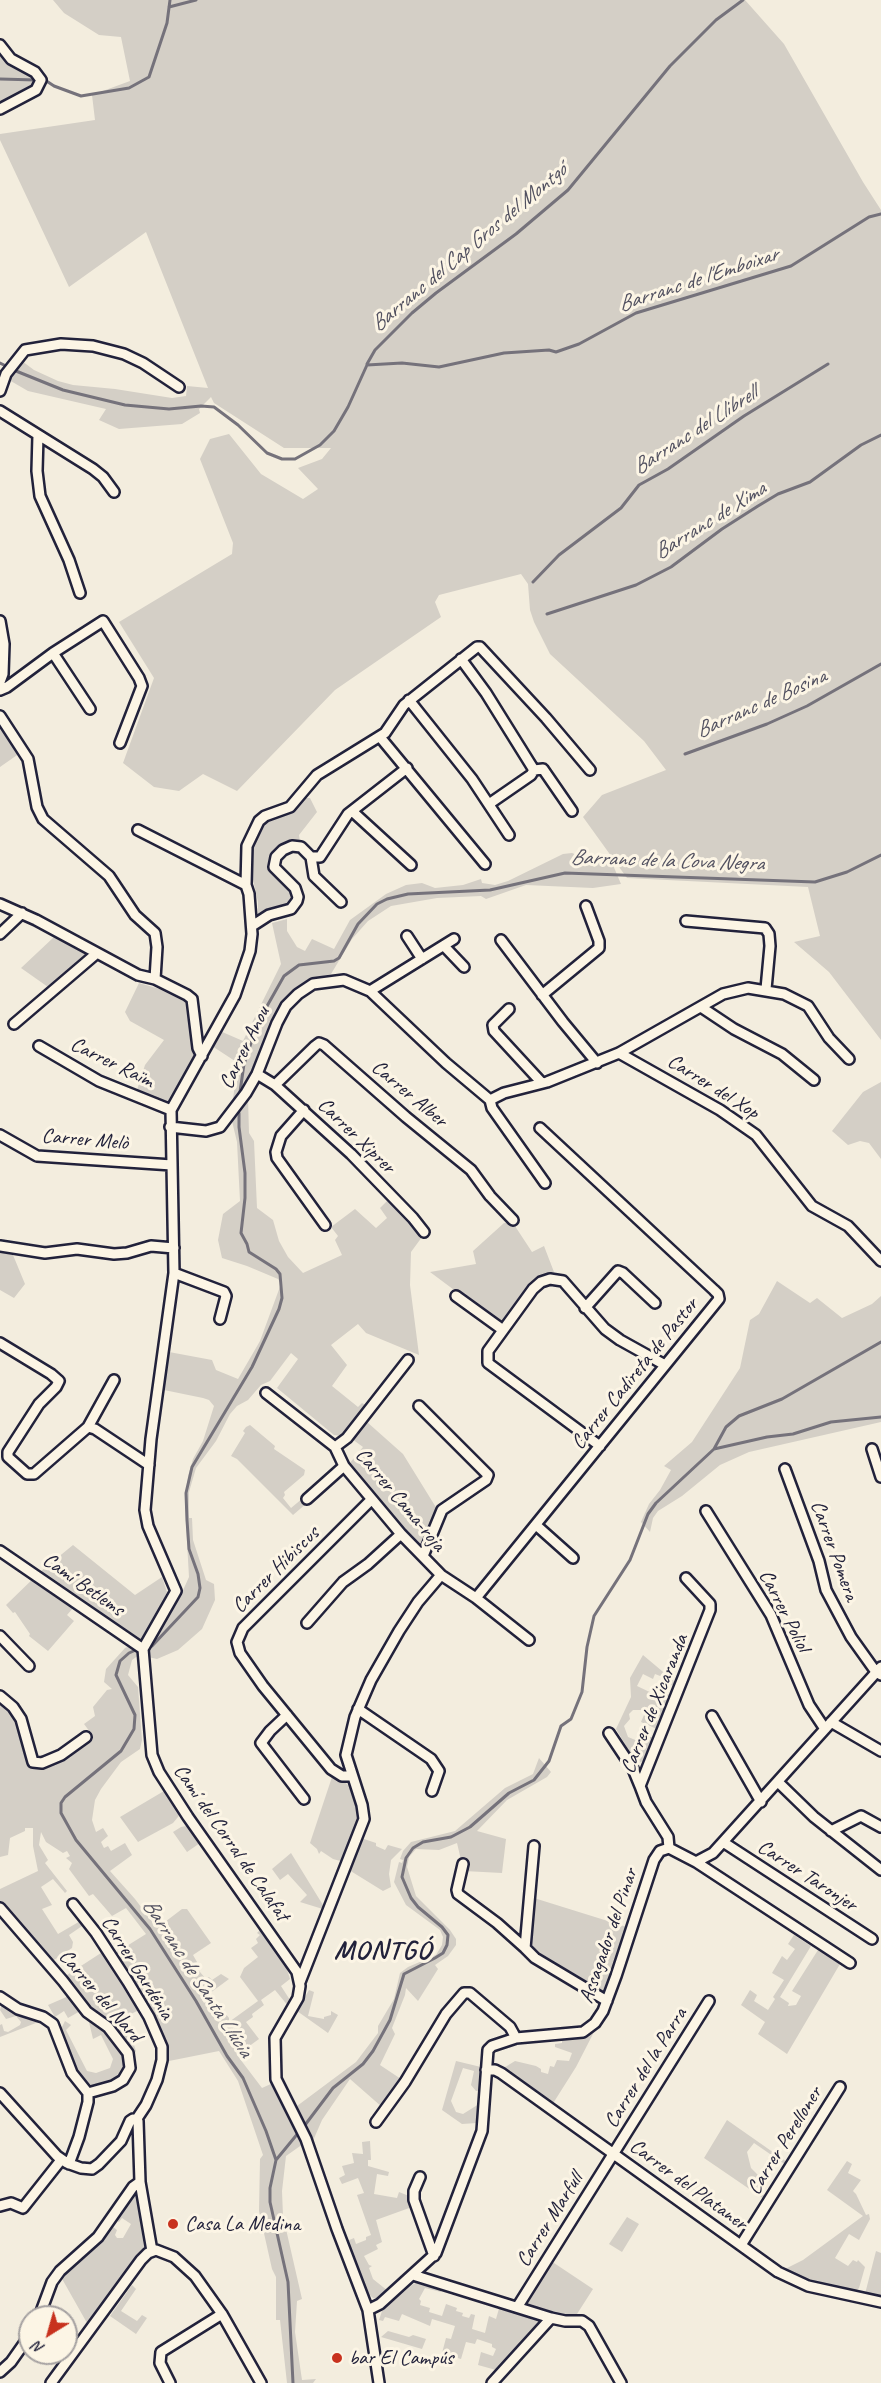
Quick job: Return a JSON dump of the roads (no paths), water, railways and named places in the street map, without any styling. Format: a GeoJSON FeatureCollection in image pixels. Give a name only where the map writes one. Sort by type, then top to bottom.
{"type":"FeatureCollection","features":[{"type":"Feature","properties":{"kind":"street"},"geometry":{"type":"LineString","coordinates":[[0,45],[11,59],[35,72],[42,80],[40,87],[36,90],[0,109]]}},
{"type":"Feature","properties":{"kind":"street"},"geometry":{"type":"LineString","coordinates":[[0,390],[17,358],[25,350],[49,344],[106,348],[143,363],[179,387]]}},
{"type":"Feature","properties":{"kind":"street"},"geometry":{"type":"LineString","coordinates":[[0,411],[99,473],[114,492]]}},
{"type":"Feature","properties":{"kind":"street"},"geometry":{"type":"LineString","coordinates":[[38,435],[37,471],[40,496],[69,560],[80,593]]}},
{"type":"Feature","properties":{"kind":"street"},"geometry":{"type":"LineString","coordinates":[[0,621],[4,644],[3,674],[0,682]]}},
{"type":"Feature","properties":{"kind":"street"},"geometry":{"type":"LineString","coordinates":[[0,690],[103,621],[142,686],[120,743]]}},
{"type":"Feature","properties":{"kind":"street"},"geometry":{"type":"LineString","coordinates":[[143,1649],[176,1591],[146,1517],[145,1502],[174,1273],[171,1110],[238,986],[251,947],[252,926],[246,885],[247,846],[254,827],[265,816],[290,807],[317,775],[380,737],[388,730],[409,700],[474,648],[480,647],[591,770]]}},
{"type":"Feature","properties":{"kind":"street"},"geometry":{"type":"LineString","coordinates":[[53,653],[90,709]]}},
{"type":"Feature","properties":{"kind":"street"},"geometry":{"type":"LineString","coordinates":[[461,658],[486,693],[534,770]]}},
{"type":"Feature","properties":{"kind":"street"},"geometry":{"type":"LineString","coordinates":[[409,700],[472,779],[509,835]]}},
{"type":"Feature","properties":{"kind":"street"},"geometry":{"type":"LineString","coordinates":[[0,716],[28,759],[37,807],[43,819],[109,876],[135,915],[155,933],[157,947],[155,979]]}},
{"type":"Feature","properties":{"kind":"street"},"geometry":{"type":"LineString","coordinates":[[380,737],[485,864]]}},
{"type":"Feature","properties":{"kind":"street"},"geometry":{"type":"LineString","coordinates":[[311,857],[320,857],[352,811],[407,768]]}},
{"type":"Feature","properties":{"kind":"street"},"geometry":{"type":"LineString","coordinates":[[534,770],[543,769],[572,811]]}},
{"type":"Feature","properties":{"kind":"street"},"geometry":{"type":"LineString","coordinates":[[489,804],[531,775],[534,770]]}},
{"type":"Feature","properties":{"kind":"street"},"geometry":{"type":"LineString","coordinates":[[352,811],[411,865]]}},
{"type":"Feature","properties":{"kind":"street"},"geometry":{"type":"LineString","coordinates":[[138,830],[246,885]]}},
{"type":"Feature","properties":{"kind":"street"},"geometry":{"type":"LineString","coordinates":[[252,926],[269,915],[291,909],[297,902],[295,888],[274,867],[276,857],[283,850],[292,846],[301,848],[311,857],[314,876],[341,902]]}},
{"type":"Feature","properties":{"kind":"street"},"geometry":{"type":"LineString","coordinates":[[0,904],[22,913],[138,975],[155,979],[183,992],[192,999],[198,1048],[202,1056]]}},
{"type":"Feature","properties":{"kind":"street"},"geometry":{"type":"LineString","coordinates":[[542,995],[600,948],[586,906]]}},
{"type":"Feature","properties":{"kind":"street"},"geometry":{"type":"LineString","coordinates":[[0,934],[22,913]]}},
{"type":"Feature","properties":{"kind":"street"},"geometry":{"type":"LineString","coordinates":[[686,921],[765,928],[769,934],[771,946],[766,989]]}},
{"type":"Feature","properties":{"kind":"street"},"geometry":{"type":"LineString","coordinates":[[407,936],[422,959]]}},
{"type":"Feature","properties":{"kind":"street"},"geometry":{"type":"LineString","coordinates":[[370,991],[454,939]]}},
{"type":"Feature","properties":{"kind":"street"},"geometry":{"type":"LineString","coordinates":[[501,940],[597,1063]]}},
{"type":"Feature","properties":{"kind":"street"},"geometry":{"type":"LineString","coordinates":[[444,946],[465,967]]}},
{"type":"Feature","properties":{"kind":"street"},"geometry":{"type":"LineString","coordinates":[[14,1024],[97,953]]}},
{"type":"Feature","properties":{"kind":"street","name":"Carrer Anou"},"geometry":{"type":"LineString","coordinates":[[170,1127],[206,1131],[220,1127],[246,1093],[257,1074],[281,1014],[298,994],[313,984],[344,980],[370,991],[446,1063],[490,1100],[492,1107],[545,1183]]}},
{"type":"Feature","properties":{"kind":"street"},"geometry":{"type":"LineString","coordinates":[[490,1100],[597,1063],[620,1053],[734,990],[748,988],[766,989],[794,997],[808,1006],[830,1038],[849,1059]]}},
{"type":"Feature","properties":{"kind":"street"},"geometry":{"type":"LineString","coordinates":[[701,1007],[734,1029],[782,1054],[814,1080]]}},
{"type":"Feature","properties":{"kind":"street"},"geometry":{"type":"LineString","coordinates":[[509,1009],[493,1025],[494,1031],[542,1083]]}},
{"type":"Feature","properties":{"kind":"street","name":"Carrer Alber"},"geometry":{"type":"LineString","coordinates":[[275,1085],[315,1046],[319,1043],[324,1045],[471,1170],[490,1196],[513,1220]]}},
{"type":"Feature","properties":{"kind":"street","name":"Carrer Raïm"},"geometry":{"type":"LineString","coordinates":[[39,1046],[99,1081],[171,1110]]}},
{"type":"Feature","properties":{"kind":"street","name":"Carrer del Xop"},"geometry":{"type":"LineString","coordinates":[[620,1053],[720,1110],[756,1135],[812,1206],[848,1226],[881,1260]]}},
{"type":"Feature","properties":{"kind":"street","name":"Carrer Xiprer"},"geometry":{"type":"LineString","coordinates":[[257,1074],[275,1085],[351,1154],[424,1232]]}},
{"type":"Feature","properties":{"kind":"street"},"geometry":{"type":"LineString","coordinates":[[304,1110],[281,1136],[277,1158],[325,1225]]}},
{"type":"Feature","properties":{"kind":"street","name":"Carrer Cadireta de Pastor"},"geometry":{"type":"LineString","coordinates":[[476,1598],[719,1299],[718,1294],[540,1128]]}},
{"type":"Feature","properties":{"kind":"street","name":"Carrer Melò"},"geometry":{"type":"LineString","coordinates":[[0,1135],[38,1156],[172,1165]]}},
{"type":"Feature","properties":{"kind":"street"},"geometry":{"type":"LineString","coordinates":[[0,1246],[45,1253],[77,1249],[114,1254],[151,1246],[174,1248]]}},
{"type":"Feature","properties":{"kind":"street"},"geometry":{"type":"LineString","coordinates":[[585,1308],[618,1271],[623,1272],[655,1303]]}},
{"type":"Feature","properties":{"kind":"street"},"geometry":{"type":"LineString","coordinates":[[174,1273],[224,1292],[226,1296],[220,1319]]}},
{"type":"Feature","properties":{"kind":"street"},"geometry":{"type":"LineString","coordinates":[[600,1446],[491,1367],[487,1355],[533,1289],[541,1282],[550,1279],[563,1281],[595,1319],[620,1340],[665,1365]]}},
{"type":"Feature","properties":{"kind":"street"},"geometry":{"type":"LineString","coordinates":[[456,1296],[503,1330]]}},
{"type":"Feature","properties":{"kind":"street"},"geometry":{"type":"LineString","coordinates":[[0,1343],[59,1381],[57,1387],[39,1404],[8,1452],[8,1457],[27,1474],[34,1474],[87,1427],[114,1380]]}},
{"type":"Feature","properties":{"kind":"street","name":"Carrer Cama-roja"},"geometry":{"type":"LineString","coordinates":[[335,1447],[347,1438],[408,1360]]}},
{"type":"Feature","properties":{"kind":"street","name":"Carrer Cama-roja"},"geometry":{"type":"LineString","coordinates":[[266,1393],[335,1447],[344,1466],[371,1500],[441,1575]]}},
{"type":"Feature","properties":{"kind":"street"},"geometry":{"type":"LineString","coordinates":[[419,1406],[486,1471],[488,1476],[486,1480],[442,1510],[423,1556]]}},
{"type":"Feature","properties":{"kind":"street"},"geometry":{"type":"LineString","coordinates":[[87,1427],[95,1429],[149,1465]]}},
{"type":"Feature","properties":{"kind":"street"},"geometry":{"type":"LineString","coordinates":[[872,1449],[881,1477]]}},
{"type":"Feature","properties":{"kind":"street"},"geometry":{"type":"LineString","coordinates":[[307,1499],[344,1466]]}},
{"type":"Feature","properties":{"kind":"street","name":"Carrer Pomera"},"geometry":{"type":"LineString","coordinates":[[785,1469],[819,1561],[826,1590],[851,1636],[879,1671]]}},
{"type":"Feature","properties":{"kind":"street","name":"Carrer Hibiscus"},"geometry":{"type":"LineString","coordinates":[[351,1776],[342,1776],[335,1772],[287,1715],[240,1653],[237,1642],[239,1634],[371,1500]]}},
{"type":"Feature","properties":{"kind":"street","name":"Carrer Poliol"},"geometry":{"type":"LineString","coordinates":[[706,1511],[771,1615],[809,1705],[828,1726]]}},
{"type":"Feature","properties":{"kind":"street"},"geometry":{"type":"LineString","coordinates":[[536,1525],[573,1558]]}},
{"type":"Feature","properties":{"kind":"street"},"geometry":{"type":"LineString","coordinates":[[307,1623],[343,1582],[368,1564],[401,1534]]}},
{"type":"Feature","properties":{"kind":"street","name":"Camí Betlems"},"geometry":{"type":"LineString","coordinates":[[0,1552],[143,1649]]}},
{"type":"Feature","properties":{"kind":"street"},"geometry":{"type":"LineString","coordinates":[[379,2383],[368,2310],[306,2139],[276,2079],[275,2038],[298,1998],[300,1982],[364,1819],[362,1805],[346,1755],[358,1709],[371,1680],[399,1631],[418,1602],[441,1575],[476,1598],[529,1640]]}},
{"type":"Feature","properties":{"kind":"street","name":"Carrer de Xicaranda"},"geometry":{"type":"LineString","coordinates":[[669,1848],[668,1837],[646,1802],[640,1786],[710,1610],[710,1604],[686,1578]]}},
{"type":"Feature","properties":{"kind":"street"},"geometry":{"type":"LineString","coordinates":[[0,1636],[29,1666]]}},
{"type":"Feature","properties":{"kind":"street","name":"Camí del Corral de Calafat"},"geometry":{"type":"LineString","coordinates":[[143,1649],[154,1763],[188,1817],[294,1965],[300,1982]]}},
{"type":"Feature","properties":{"kind":"street"},"geometry":{"type":"LineString","coordinates":[[696,1862],[707,1857],[723,1842],[879,1671]]}},
{"type":"Feature","properties":{"kind":"street"},"geometry":{"type":"LineString","coordinates":[[0,1695],[21,1719],[29,1757],[33,1762],[42,1763],[61,1755],[86,1737]]}},
{"type":"Feature","properties":{"kind":"street"},"geometry":{"type":"LineString","coordinates":[[358,1709],[431,1759],[438,1771],[432,1791]]}},
{"type":"Feature","properties":{"kind":"street"},"geometry":{"type":"LineString","coordinates":[[287,1715],[261,1743],[304,1799]]}},
{"type":"Feature","properties":{"kind":"street"},"geometry":{"type":"LineString","coordinates":[[712,1716],[761,1802]]}},
{"type":"Feature","properties":{"kind":"street"},"geometry":{"type":"LineString","coordinates":[[828,1726],[881,1751]]}},
{"type":"Feature","properties":{"kind":"street"},"geometry":{"type":"LineString","coordinates":[[609,1733],[633,1769],[640,1786]]}},
{"type":"Feature","properties":{"kind":"street"},"geometry":{"type":"LineString","coordinates":[[778,1782],[807,1812],[881,1870]]}},
{"type":"Feature","properties":{"kind":"street"},"geometry":{"type":"LineString","coordinates":[[831,1831],[861,1816],[881,1827]]}},
{"type":"Feature","properties":{"kind":"street","name":"Carrer Taronjer"},"geometry":{"type":"LineString","coordinates":[[723,1842],[872,1939]]}},
{"type":"Feature","properties":{"kind":"street"},"geometry":{"type":"LineString","coordinates":[[525,1948],[534,1846]]}},
{"type":"Feature","properties":{"kind":"street"},"geometry":{"type":"LineString","coordinates":[[669,1848],[696,1862],[850,1963]]}},
{"type":"Feature","properties":{"kind":"street","name":"Assagador del Pinar"},"geometry":{"type":"LineString","coordinates":[[368,2310],[380,2304],[434,2256],[449,2222],[482,2131],[488,2050],[492,2046],[516,2037],[583,2032],[597,2021],[607,2001],[654,1860],[660,1851],[669,1848]]}},
{"type":"Feature","properties":{"kind":"street"},"geometry":{"type":"LineString","coordinates":[[463,1863],[458,1894],[497,1923],[535,1958],[607,2001]]}},
{"type":"Feature","properties":{"kind":"street","name":"Carrer Gardénia"},"geometry":{"type":"LineString","coordinates":[[65,2162],[89,2169],[96,2167],[119,2144],[130,2121],[136,2120],[146,2105],[157,2080],[162,2060],[162,2047],[149,2017],[96,1933],[73,1904]]}},
{"type":"Feature","properties":{"kind":"street","name":"Carrer del Nard"},"geometry":{"type":"LineString","coordinates":[[0,1908],[87,2012],[108,2027],[128,2053],[130,2068],[123,2080],[113,2086],[88,2093]]}},
{"type":"Feature","properties":{"kind":"street"},"geometry":{"type":"LineString","coordinates":[[376,2122],[405,2082],[446,2014],[464,1993],[470,1993],[510,2027],[516,2037]]}},
{"type":"Feature","properties":{"kind":"street"},"geometry":{"type":"LineString","coordinates":[[0,1997],[13,2006],[43,2017],[53,2024],[72,2073],[88,2093],[88,2102],[79,2137],[65,2162],[23,2208],[11,2203],[0,2206]]}},
{"type":"Feature","properties":{"kind":"street","name":"Carrer del la Parra"},"geometry":{"type":"LineString","coordinates":[[614,2153],[709,2001]]}},
{"type":"Feature","properties":{"kind":"street","name":"Carrer del Plataner"},"geometry":{"type":"LineString","coordinates":[[486,2070],[501,2073],[778,2272],[801,2283],[881,2302]]}},
{"type":"Feature","properties":{"kind":"street","name":"Carrer Perelloner"},"geometry":{"type":"LineString","coordinates":[[741,2245],[840,2087]]}},
{"type":"Feature","properties":{"kind":"street"},"geometry":{"type":"LineString","coordinates":[[0,2093],[47,2146],[65,2162]]}},
{"type":"Feature","properties":{"kind":"street"},"geometry":{"type":"LineString","coordinates":[[136,2120],[139,2128],[140,2182],[152,2251]]}},
{"type":"Feature","properties":{"kind":"street","name":"Carrer Marfull"},"geometry":{"type":"LineString","coordinates":[[518,2306],[614,2153]]}},
{"type":"Feature","properties":{"kind":"street"},"geometry":{"type":"LineString","coordinates":[[420,2177],[414,2191],[414,2200],[434,2256]]}},
{"type":"Feature","properties":{"kind":"street"},"geometry":{"type":"LineString","coordinates":[[44,2305],[57,2275],[98,2237],[133,2187],[140,2182]]}},
{"type":"Feature","properties":{"kind":"street"},"geometry":{"type":"LineString","coordinates":[[152,2251],[171,2255],[186,2266],[222,2314],[261,2383]]}},
{"type":"Feature","properties":{"kind":"street"},"geometry":{"type":"LineString","coordinates":[[51,2383],[141,2260],[152,2251]]}},
{"type":"Feature","properties":{"kind":"street"},"geometry":{"type":"LineString","coordinates":[[413,2275],[551,2318],[582,2321],[589,2326],[621,2383]]}},
{"type":"Feature","properties":{"kind":"street"},"geometry":{"type":"LineString","coordinates":[[170,2383],[160,2363],[159,2356],[162,2352],[222,2314]]}},
{"type":"Feature","properties":{"kind":"street"},"geometry":{"type":"LineString","coordinates":[[492,2383],[551,2318]]}},
{"type":"Feature","properties":{"kind":"street"},"geometry":{"type":"LineString","coordinates":[[0,2372],[18,2352]]}},
{"type":"Feature","properties":{"kind":"waterway","name":"Barranc de l'Emboixar"},"geometry":{"type":"LineString","coordinates":[[45,80],[54,86],[81,96],[129,88],[149,77],[167,23],[170,0]]}},
{"type":"Feature","properties":{"kind":"waterway"},"geometry":{"type":"LineString","coordinates":[[169,7],[196,0]]}},
{"type":"Feature","properties":{"kind":"waterway","name":"Barranc del Cap Gros del Montgó"},"geometry":{"type":"LineString","coordinates":[[367,364],[375,350],[412,313],[516,234],[568,190],[670,66],[716,20],[743,0]]}},
{"type":"Feature","properties":{"kind":"waterway","name":"Barranc de l'Emboixar"},"geometry":{"type":"LineString","coordinates":[[0,79],[36,80]]}},
{"type":"Feature","properties":{"kind":"waterway","name":"Barranc de l'Emboixar"},"geometry":{"type":"LineString","coordinates":[[16,371],[63,390],[125,405],[169,409],[214,407],[238,425],[267,453],[282,459],[295,459],[320,445],[334,431],[367,365],[402,363],[439,367],[504,353],[549,350],[556,352],[579,344],[636,313],[791,266],[869,217],[881,214]]}},
{"type":"Feature","properties":{"kind":"waterway"},"geometry":{"type":"LineString","coordinates":[[0,363],[4,365]]}},
{"type":"Feature","properties":{"kind":"waterway","name":"Barranc del Llibrell"},"geometry":{"type":"LineString","coordinates":[[533,582],[559,555],[621,508],[639,485],[668,469],[744,416],[828,364]]}},
{"type":"Feature","properties":{"kind":"waterway","name":"Barranc de Xima"},"geometry":{"type":"LineString","coordinates":[[547,614],[636,585],[671,567],[722,529],[758,506],[778,494],[810,482],[861,445],[881,435]]}},
{"type":"Feature","properties":{"kind":"waterway","name":"Barranc de Bosina"},"geometry":{"type":"LineString","coordinates":[[685,754],[767,724],[807,706],[881,664]]}},
{"type":"Feature","properties":{"kind":"waterway","name":"Barranc de la Cova Negra"},"geometry":{"type":"LineString","coordinates":[[240,1092],[244,1064],[251,1043],[262,1015],[284,976],[299,965],[334,961],[339,958],[358,924],[377,904],[387,899],[408,894],[490,890],[565,873],[815,882],[847,872],[881,855]]}},
{"type":"Feature","properties":{"kind":"waterway","name":"Barranc de Santa Llúcia"},"geometry":{"type":"LineString","coordinates":[[152,1646],[198,1597],[200,1588],[198,1574],[189,1549],[187,1520],[186,1493],[192,1467],[252,1367],[282,1298],[280,1274],[249,1252],[241,1233],[245,1173],[239,1113]]}},
{"type":"Feature","properties":{"kind":"waterway"},"geometry":{"type":"LineString","coordinates":[[305,2125],[333,2088],[363,2064],[373,2051],[390,2020],[404,1974],[443,1953],[447,1945],[448,1935],[442,1927],[411,1898],[402,1877],[406,1858],[413,1848],[423,1842],[451,1837],[470,1827],[509,1793],[534,1780],[549,1761],[561,1726],[571,1719],[582,1692],[587,1647],[594,1616],[630,1560],[648,1514],[656,1503],[714,1449],[726,1427],[739,1416],[782,1399],[881,1342]]}},
{"type":"Feature","properties":{"kind":"waterway"},"geometry":{"type":"LineString","coordinates":[[714,1449],[767,1437],[793,1434],[831,1422],[881,1417]]}},
{"type":"Feature","properties":{"kind":"waterway","name":"Barranc de Santa Llúcia"},"geometry":{"type":"LineString","coordinates":[[138,1649],[120,1661],[116,1675],[135,1715],[134,1729],[121,1751],[65,1797],[61,1803],[61,1813],[76,1840],[150,1929],[196,2001],[227,2056],[243,2078],[266,2131],[276,2160],[270,2188],[270,2202],[288,2282],[293,2383]]}},
{"type":"Feature","properties":{"kind":"waterway"},"geometry":{"type":"LineString","coordinates":[[276,2160],[299,2132]]}},
{"type":"Feature","properties":{"kind":"place","name":"Casa La Medina"},"geometry":{"type":"Point","coordinates":[173,2224]}},
{"type":"Feature","properties":{"kind":"place","name":"bar El Campús"},"geometry":{"type":"Point","coordinates":[337,2358]}},
{"type":"Feature","properties":{"kind":"district","name":"MONTGÓ"},"geometry":{"type":"Point","coordinates":[383,1951]}}]}
